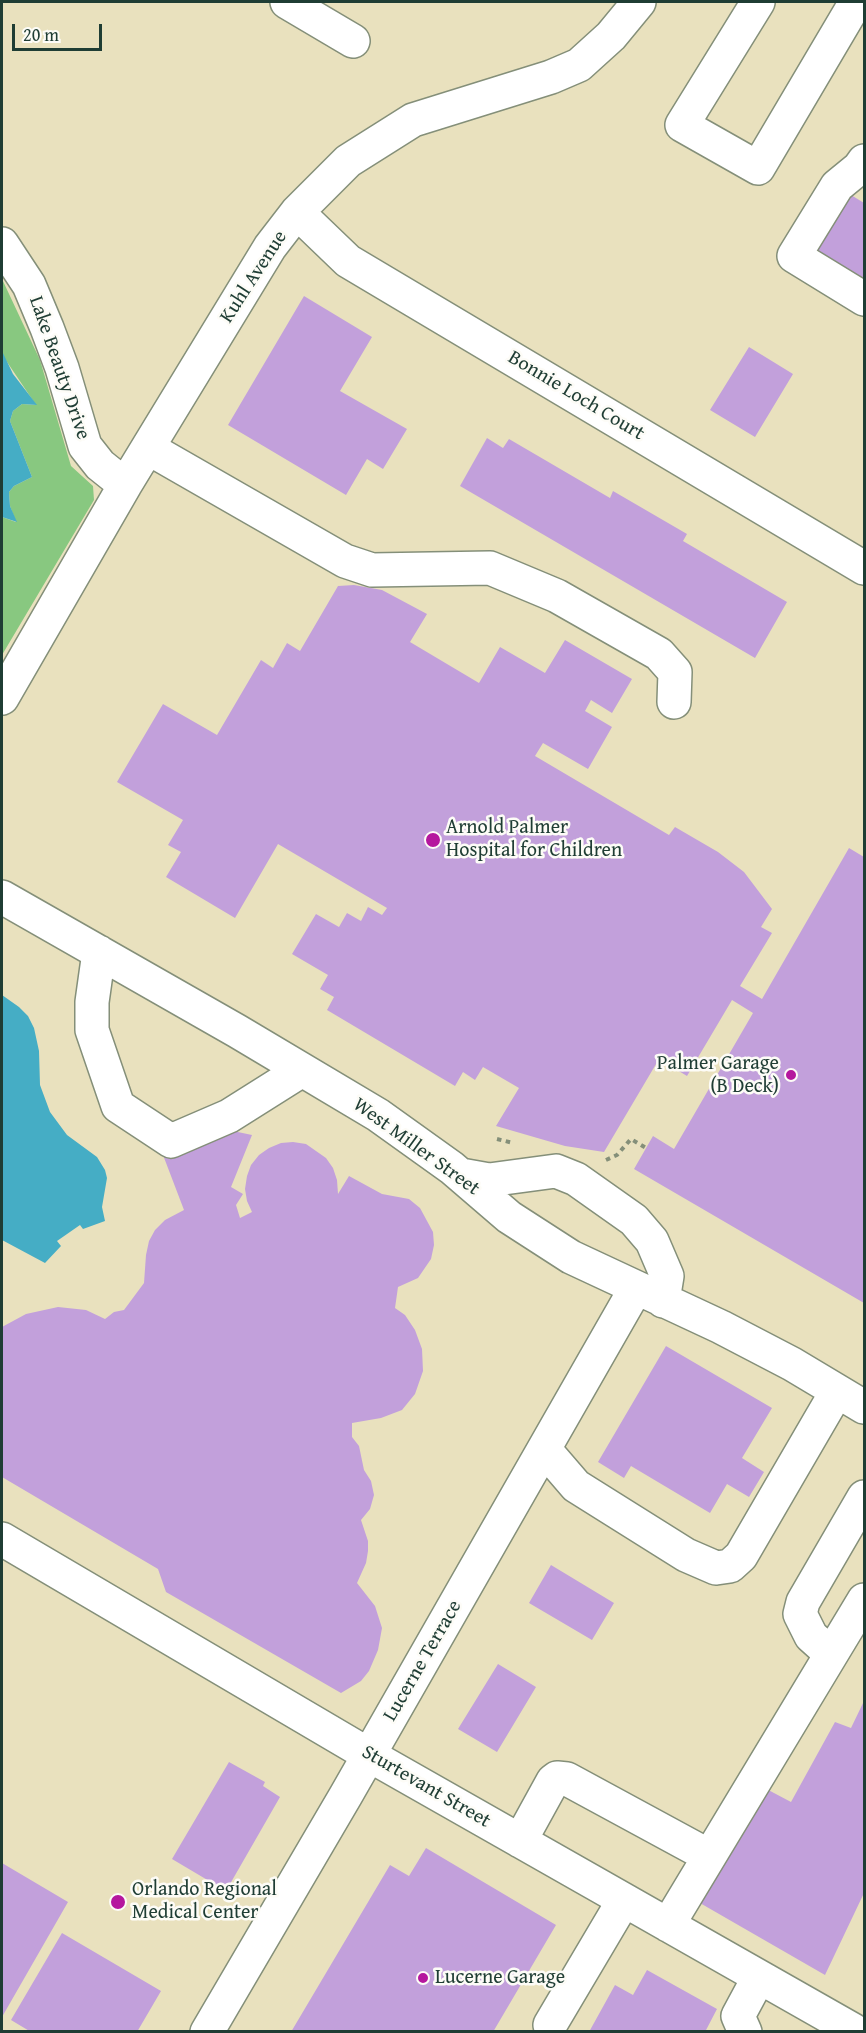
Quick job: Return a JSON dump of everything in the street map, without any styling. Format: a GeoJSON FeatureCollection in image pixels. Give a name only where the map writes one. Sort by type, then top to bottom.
{"type":"FeatureCollection","features":[{"type":"Feature","properties":{"kind":"street"},"geometry":{"type":"LineString","coordinates":[[287,2],[353,41]]}},
{"type":"Feature","properties":{"kind":"street","name":"Kuhl Avenue"},"geometry":{"type":"LineString","coordinates":[[2,698],[125,485],[270,247],[297,212],[348,160],[413,120],[550,77],[579,65],[611,36],[639,2]]}},
{"type":"Feature","properties":{"kind":"street"},"geometry":{"type":"LineString","coordinates":[[754,3],[682,125],[758,168],[856,2]]}},
{"type":"Feature","properties":{"kind":"street"},"geometry":{"type":"LineString","coordinates":[[864,161],[837,186],[794,256],[864,299]]}},
{"type":"Feature","properties":{"kind":"street","name":"Bonnie Loch Court"},"geometry":{"type":"LineString","coordinates":[[297,212],[348,261],[860,556]]}},
{"type":"Feature","properties":{"kind":"street","name":"Lake Beauty Drive"},"geometry":{"type":"LineString","coordinates":[[2,244],[29,285],[47,328],[62,368],[85,446],[100,465],[125,485]]}},
{"type":"Feature","properties":{"kind":"street"},"geometry":{"type":"LineString","coordinates":[[148,448],[345,561],[372,570],[490,568],[557,596],[659,654],[675,672],[674,702]]}},
{"type":"Feature","properties":{"kind":"street","name":"West Miller Street"},"geometry":{"type":"LineString","coordinates":[[2,897],[378,1115],[461,1175],[509,1217],[562,1251],[741,1337],[864,1407]]}},
{"type":"Feature","properties":{"kind":"street"},"geometry":{"type":"LineString","coordinates":[[99,952],[92,1002],[92,1030],[118,1106],[171,1141],[229,1116],[302,1070]]}},
{"type":"Feature","properties":{"kind":"street"},"geometry":{"type":"LineString","coordinates":[[461,1175],[489,1180],[556,1171],[576,1179],[634,1220],[652,1241],[667,1276],[650,1294]]}},
{"type":"Feature","properties":{"kind":"street","name":"Lucerne Terrace"},"geometry":{"type":"LineString","coordinates":[[207,2031],[545,1450],[650,1294]]}},
{"type":"Feature","properties":{"kind":"street"},"geometry":{"type":"LineString","coordinates":[[545,1450],[576,1486],[686,1555],[716,1568],[730,1566],[741,1556],[837,1390]]}},
{"type":"Feature","properties":{"kind":"street"},"geometry":{"type":"LineString","coordinates":[[831,1654],[811,1636],[800,1614],[803,1602],[864,1497]]}},
{"type":"Feature","properties":{"kind":"street","name":"Sturtevant Street"},"geometry":{"type":"LineString","coordinates":[[2,1539],[369,1755],[759,1977],[856,2022]]}},
{"type":"Feature","properties":{"kind":"street"},"geometry":{"type":"LineString","coordinates":[[668,1925],[864,1600]]}},
{"type":"Feature","properties":{"kind":"street"},"geometry":{"type":"LineString","coordinates":[[520,1841],[553,1781],[557,1778],[567,1779],[709,1856]]}},
{"type":"Feature","properties":{"kind":"street"},"geometry":{"type":"LineString","coordinates":[[550,2025],[624,1900]]}},
{"type":"Feature","properties":{"kind":"street"},"geometry":{"type":"LineString","coordinates":[[745,2031],[738,2016],[759,1977]]}},
{"type":"Feature","properties":{"kind":"path"},"geometry":{"type":"LineString","coordinates":[[601,1159],[607,1160],[617,1155],[631,1139],[646,1148]]}},
{"type":"Feature","properties":{"kind":"green space"},"geometry":{"type":"Polygon","coordinates":[[[2,279],[40,360],[71,466],[93,486],[94,500],[2,655],[2,517],[16,522],[10,506],[9,492],[14,486],[32,477],[10,421],[13,411],[22,404],[36,405],[3,356],[2,279]]]}},
{"type":"Feature","properties":{"kind":"water"},"geometry":{"type":"Polygon","coordinates":[[[2,351],[13,374],[37,405],[22,404],[13,411],[10,421],[32,477],[14,486],[9,492],[10,506],[17,522],[2,517],[2,351]]]}},
{"type":"Feature","properties":{"kind":"water"},"geometry":{"type":"Polygon","coordinates":[[[2,995],[28,1016],[34,1028],[39,1051],[40,1085],[50,1112],[67,1135],[97,1157],[107,1178],[102,1207],[105,1221],[83,1229],[80,1225],[57,1241],[61,1246],[45,1263],[2,1240],[2,995]]]}},
{"type":"Feature","properties":{"kind":"building"},"geometry":{"type":"Polygon","coordinates":[[[843,190],[864,203],[864,288],[806,254],[843,190]]]}},
{"type":"Feature","properties":{"kind":"building"},"geometry":{"type":"Polygon","coordinates":[[[304,296],[372,337],[340,391],[407,429],[383,469],[367,459],[346,495],[228,425],[304,296]]]}},
{"type":"Feature","properties":{"kind":"building"},"geometry":{"type":"Polygon","coordinates":[[[749,347],[793,374],[755,437],[710,410],[749,347]]]}},
{"type":"Feature","properties":{"kind":"building"},"geometry":{"type":"Polygon","coordinates":[[[487,438],[503,448],[509,439],[610,498],[613,491],[687,534],[683,541],[787,602],[755,658],[460,486],[487,438]]]}},
{"type":"Feature","properties":{"kind":"building"},"geometry":{"type":"Polygon","coordinates":[[[354,585],[382,590],[427,614],[410,642],[479,683],[500,647],[545,673],[565,640],[632,679],[612,713],[591,700],[585,711],[612,727],[588,769],[543,743],[535,756],[669,835],[675,827],[718,852],[744,872],[772,909],[761,927],[772,933],[740,986],[762,999],[849,848],[864,857],[864,1303],[634,1169],[653,1136],[674,1149],[753,1013],[732,1000],[687,1076],[659,1059],[604,1152],[565,1146],[496,1126],[519,1088],[483,1067],[475,1080],[463,1072],[455,1086],[327,1010],[334,997],[320,989],[328,975],[292,954],[316,914],[339,927],[347,913],[361,921],[368,907],[382,915],[387,908],[278,844],[235,918],[166,877],[181,852],[168,845],[183,820],[117,782],[163,704],[217,735],[261,660],[273,668],[287,643],[300,651],[338,586],[354,585]]]}},
{"type":"Feature","properties":{"kind":"building"},"geometry":{"type":"Polygon","coordinates":[[[214,1127],[252,1135],[231,1187],[243,1194],[236,1205],[240,1218],[252,1212],[245,1189],[251,1165],[269,1148],[281,1143],[293,1142],[306,1144],[326,1158],[337,1180],[338,1194],[349,1176],[382,1194],[409,1199],[420,1208],[433,1232],[434,1245],[431,1259],[418,1278],[398,1287],[395,1308],[405,1315],[415,1330],[422,1349],[423,1371],[415,1394],[402,1410],[381,1418],[352,1423],[352,1437],[359,1446],[364,1470],[371,1481],[374,1495],[370,1509],[361,1520],[368,1541],[368,1551],[366,1563],[357,1583],[375,1606],[382,1628],[378,1650],[369,1671],[361,1681],[341,1693],[166,1592],[158,1569],[2,1477],[2,1327],[26,1314],[58,1307],[86,1310],[105,1319],[114,1312],[124,1310],[144,1283],[146,1255],[149,1241],[155,1230],[165,1220],[184,1210],[155,1134],[214,1127]]]}},
{"type":"Feature","properties":{"kind":"building"},"geometry":{"type":"Polygon","coordinates":[[[666,1346],[772,1408],[742,1458],[764,1472],[749,1497],[727,1484],[710,1513],[631,1466],[624,1478],[598,1462],[666,1346]]]}},
{"type":"Feature","properties":{"kind":"building"},"geometry":{"type":"Polygon","coordinates":[[[551,1565],[614,1603],[592,1640],[529,1603],[551,1565]]]}},
{"type":"Feature","properties":{"kind":"building"},"geometry":{"type":"Polygon","coordinates":[[[498,1664],[536,1687],[497,1752],[458,1729],[498,1664]]]}},
{"type":"Feature","properties":{"kind":"building"},"geometry":{"type":"Polygon","coordinates":[[[864,1701],[864,1893],[825,1975],[693,1899],[757,1784],[791,1802],[835,1722],[851,1728],[864,1701]]]}},
{"type":"Feature","properties":{"kind":"building"},"geometry":{"type":"Polygon","coordinates":[[[229,1762],[265,1782],[263,1786],[280,1797],[226,1891],[172,1859],[229,1762]]]}},
{"type":"Feature","properties":{"kind":"building","name":"Lucerne Garage"},"geometry":{"type":"Polygon","coordinates":[[[426,1848],[556,1925],[493,2032],[291,2032],[390,1865],[409,1876],[426,1848]]]}},
{"type":"Feature","properties":{"kind":"building"},"geometry":{"type":"Polygon","coordinates":[[[2,1863],[68,1902],[2,2017],[2,1863]]]}},
{"type":"Feature","properties":{"kind":"building"},"geometry":{"type":"Polygon","coordinates":[[[62,1933],[161,1991],[137,2032],[31,2032],[11,2020],[62,1933]]]}},
{"type":"Feature","properties":{"kind":"building"},"geometry":{"type":"Polygon","coordinates":[[[647,1970],[717,2009],[705,2032],[589,2032],[615,1985],[633,1995],[647,1970]]]}},
{"type":"Feature","properties":{"kind":"place","name":"Arnold Palmer Hospital for Children"},"geometry":{"type":"Point","coordinates":[433,840]}},
{"type":"Feature","properties":{"kind":"place","name":"Palmer Garage (B Deck)"},"geometry":{"type":"Point","coordinates":[791,1075]}},
{"type":"Feature","properties":{"kind":"place","name":"Orlando Regional Medical Center"},"geometry":{"type":"Point","coordinates":[118,1902]}},
{"type":"Feature","properties":{"kind":"place","name":"Lucerne Garage"},"geometry":{"type":"Point","coordinates":[423,1978]}}]}
